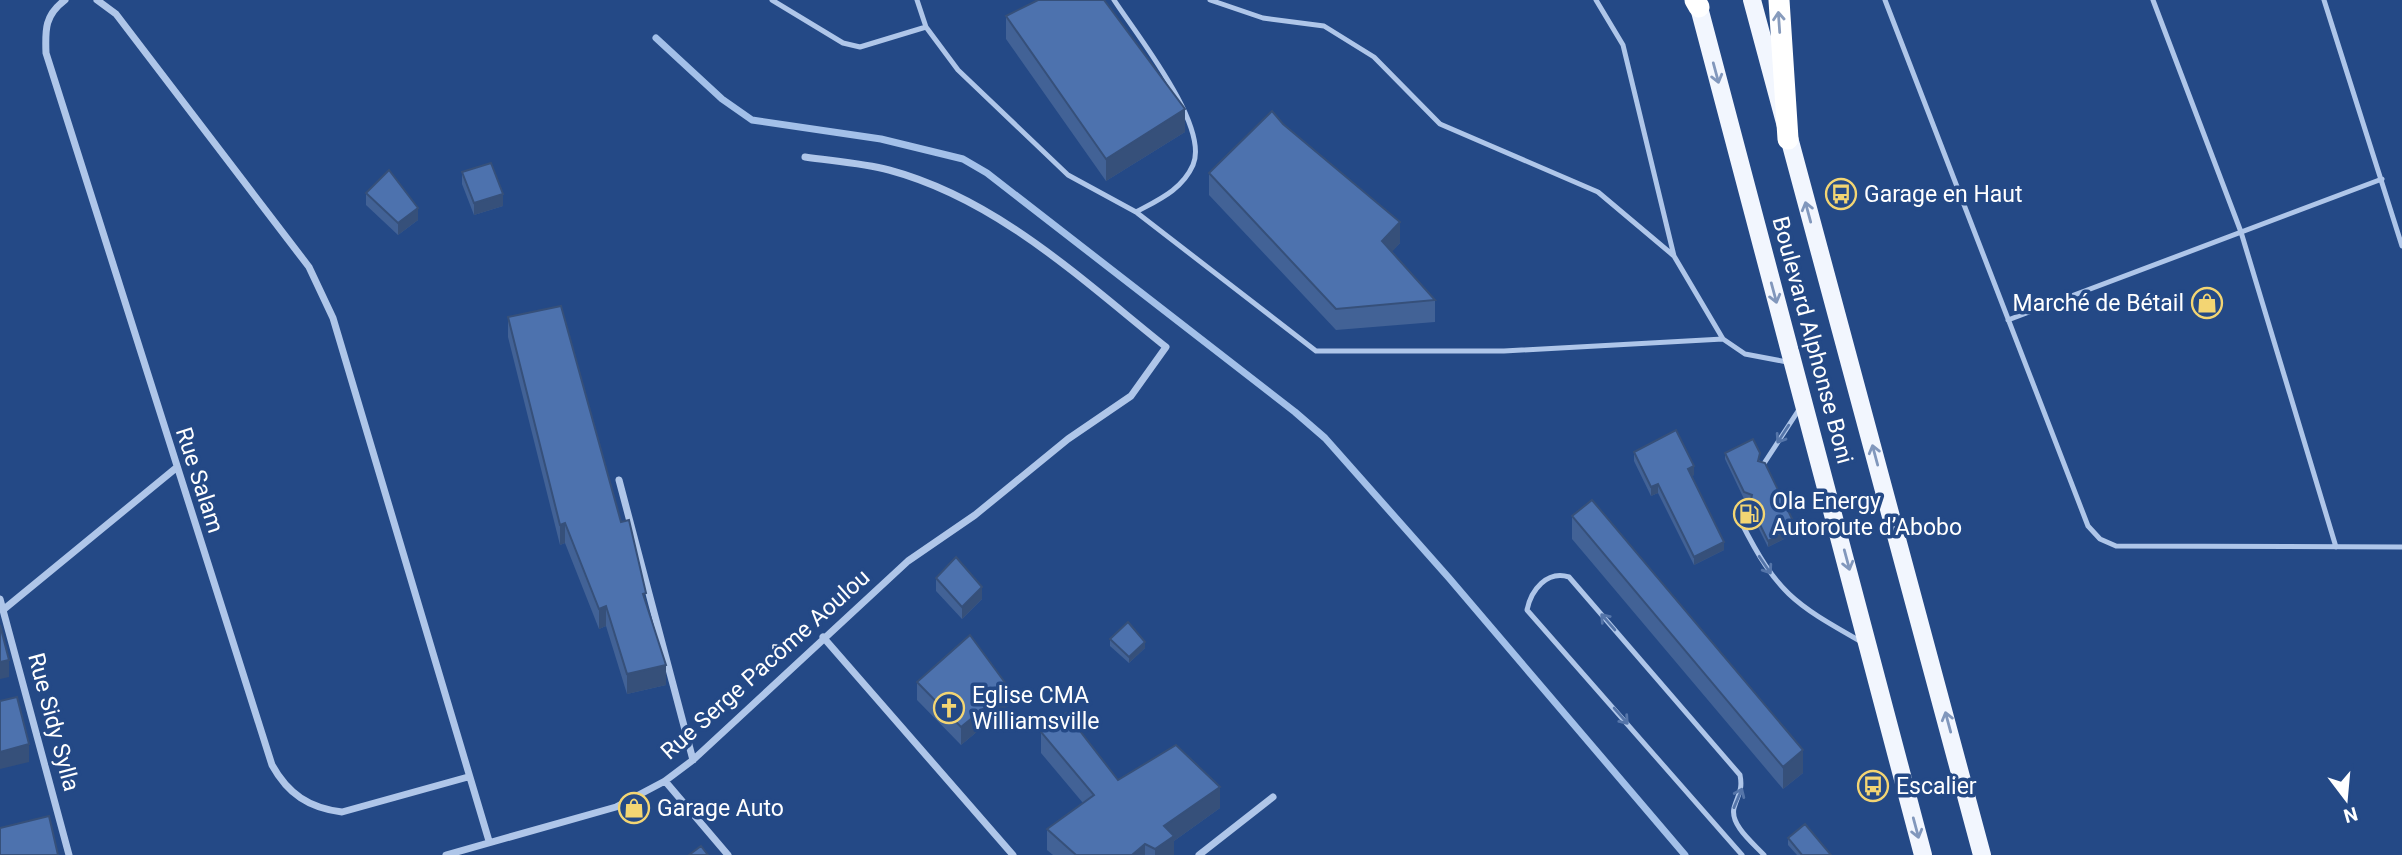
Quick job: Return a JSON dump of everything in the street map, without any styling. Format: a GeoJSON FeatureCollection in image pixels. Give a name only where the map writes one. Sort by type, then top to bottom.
{"type":"FeatureCollection","features":[{"type":"Feature","properties":{"kind":"highway"},"geometry":{"type":"LineString","coordinates":[[1779,0],[1788,139]]}},
{"type":"Feature","properties":{"kind":"main road","name":"Boulevard Alphonse Boni"},"geometry":{"type":"LineString","coordinates":[[1752,0],[1982,855]]}},
{"type":"Feature","properties":{"kind":"main road","name":"Boulevard Alphonse Boni"},"geometry":{"type":"LineString","coordinates":[[1697,2],[1923,855]]}},
{"type":"Feature","properties":{"kind":"street","name":"Rue Salam"},"geometry":{"type":"LineString","coordinates":[[65,0],[53,9],[45,26],[46,53],[272,765],[282,784],[299,798],[321,809],[342,811],[468,777]]}},
{"type":"Feature","properties":{"kind":"street"},"geometry":{"type":"LineString","coordinates":[[97,0],[116,14],[309,267],[333,318],[489,841]]}},
{"type":"Feature","properties":{"kind":"street","name":"Rue Serge Pacôme Aoulou"},"geometry":{"type":"LineString","coordinates":[[446,855],[616,807],[693,760],[908,561],[975,515],[1068,439],[1131,396],[1166,347],[999,217],[964,198],[888,170],[805,157]]}},
{"type":"Feature","properties":{"kind":"street"},"geometry":{"type":"LineString","coordinates":[[3,610],[176,468]]}},
{"type":"Feature","properties":{"kind":"street"},"geometry":{"type":"LineString","coordinates":[[619,480],[693,760]]}},
{"type":"Feature","properties":{"kind":"street","name":"Rue Sidy Sylla"},"geometry":{"type":"LineString","coordinates":[[0,599],[69,855]]}},
{"type":"Feature","properties":{"kind":"street"},"geometry":{"type":"LineString","coordinates":[[823,637],[1013,855]]}},
{"type":"Feature","properties":{"kind":"street"},"geometry":{"type":"LineString","coordinates":[[664,780],[728,855]]}},
{"type":"Feature","properties":{"kind":"street"},"geometry":{"type":"LineString","coordinates":[[1199,855],[1273,797]]}},
{"type":"Feature","properties":{"kind":"lane"},"geometry":{"type":"LineString","coordinates":[[772,0],[843,43],[860,47],[926,27]]}},
{"type":"Feature","properties":{"kind":"lane"},"geometry":{"type":"LineString","coordinates":[[917,0],[926,27],[958,70],[1068,175],[1136,212],[1317,351],[1504,351],[1723,339]]}},
{"type":"Feature","properties":{"kind":"lane"},"geometry":{"type":"LineString","coordinates":[[1114,0],[1184,107],[1194,136],[1194,164],[1172,192],[1136,212]]}},
{"type":"Feature","properties":{"kind":"lane"},"geometry":{"type":"LineString","coordinates":[[1210,0],[1263,18],[1324,26],[1374,57],[1440,124],[1598,192],[1674,256]]}},
{"type":"Feature","properties":{"kind":"lane"},"geometry":{"type":"LineString","coordinates":[[1595,0],[1623,45],[1674,256],[1723,339],[1745,354],[1792,363]]}},
{"type":"Feature","properties":{"kind":"lane"},"geometry":{"type":"LineString","coordinates":[[1885,0],[2088,526],[2100,539],[2116,546],[2402,547]]}},
{"type":"Feature","properties":{"kind":"lane"},"geometry":{"type":"LineString","coordinates":[[2152,0],[2241,232],[2336,547]]}},
{"type":"Feature","properties":{"kind":"lane"},"geometry":{"type":"LineString","coordinates":[[2324,0],[2402,246]]}},
{"type":"Feature","properties":{"kind":"lane"},"geometry":{"type":"LineString","coordinates":[[2008,320],[2382,179]]}},
{"type":"Feature","properties":{"kind":"lane"},"geometry":{"type":"LineString","coordinates":[[1763,465],[1804,402]]}},
{"type":"Feature","properties":{"kind":"lane"},"geometry":{"type":"LineString","coordinates":[[1747,503],[1741,522],[1759,558],[1782,590],[1802,608],[1870,647]]}},
{"type":"Feature","properties":{"kind":"lane"},"geometry":{"type":"LineString","coordinates":[[1742,855],[1527,610],[1530,595],[1550,577],[1560,574],[1569,577],[1740,775],[1743,789],[1733,810],[1736,822],[1764,855]]}},
{"type":"Feature","properties":{"kind":"building"},"geometry":{"type":"Polygon","coordinates":[[[1038,0],[1104,0],[1185,109],[1106,159],[1006,16],[1038,0]]]}},
{"type":"Feature","properties":{"kind":"building"},"geometry":{"type":"Polygon","coordinates":[[[1272,111],[1283,124],[1400,222],[1382,241],[1435,300],[1336,309],[1209,173],[1272,111]]]}},
{"type":"Feature","properties":{"kind":"building"},"geometry":{"type":"Polygon","coordinates":[[[491,163],[503,194],[474,203],[462,172],[491,163]]]}},
{"type":"Feature","properties":{"kind":"building"},"geometry":{"type":"Polygon","coordinates":[[[389,170],[418,208],[398,223],[366,193],[389,170]]]}},
{"type":"Feature","properties":{"kind":"building"},"geometry":{"type":"Polygon","coordinates":[[[561,306],[621,522],[629,520],[646,593],[643,594],[666,665],[627,674],[606,606],[599,609],[565,523],[560,525],[508,317],[561,306]]]}},
{"type":"Feature","properties":{"kind":"building"},"geometry":{"type":"Polygon","coordinates":[[[1676,430],[1694,466],[1688,469],[1724,542],[1694,557],[1658,484],[1651,487],[1634,452],[1676,430]]]}},
{"type":"Feature","properties":{"kind":"building"},"geometry":{"type":"Polygon","coordinates":[[[1753,439],[1760,453],[1758,461],[1765,463],[1796,527],[1768,541],[1750,504],[1752,495],[1744,492],[1725,453],[1753,439]]]}},
{"type":"Feature","properties":{"kind":"building"},"geometry":{"type":"Polygon","coordinates":[[[1592,500],[1803,750],[1783,767],[1572,516],[1592,500]]]}},
{"type":"Feature","properties":{"kind":"building"},"geometry":{"type":"Polygon","coordinates":[[[956,557],[982,587],[962,607],[936,578],[956,557]]]}},
{"type":"Feature","properties":{"kind":"building"},"geometry":{"type":"Polygon","coordinates":[[[1128,622],[1145,642],[1129,657],[1110,639],[1128,622]]]}},
{"type":"Feature","properties":{"kind":"building"},"geometry":{"type":"Polygon","coordinates":[[[0,625],[9,660],[0,662],[0,625]]]}},
{"type":"Feature","properties":{"kind":"building"},"geometry":{"type":"Polygon","coordinates":[[[970,635],[1009,688],[961,727],[917,682],[970,635]]]}},
{"type":"Feature","properties":{"kind":"building"},"geometry":{"type":"Polygon","coordinates":[[[17,697],[29,744],[0,752],[0,701],[17,697]]]}},
{"type":"Feature","properties":{"kind":"building"},"geometry":{"type":"Polygon","coordinates":[[[1066,713],[1118,780],[1176,745],[1220,787],[1164,826],[1174,836],[1155,849],[1145,844],[1132,855],[1076,855],[1047,829],[1094,795],[1041,732],[1066,713]]]}},
{"type":"Feature","properties":{"kind":"building"},"geometry":{"type":"Polygon","coordinates":[[[49,816],[58,855],[0,855],[0,828],[49,816]]]}},
{"type":"Feature","properties":{"kind":"building"},"geometry":{"type":"Polygon","coordinates":[[[1805,824],[1831,855],[1802,855],[1788,838],[1805,824]]]}},
{"type":"Feature","properties":{"kind":"building"},"geometry":{"type":"Polygon","coordinates":[[[701,846],[708,855],[689,855],[701,846]]]}},
{"type":"Feature","properties":{"kind":"waterway"},"geometry":{"type":"LineString","coordinates":[[656,38],[722,99],[752,120],[881,139],[963,159],[987,173],[1295,412],[1325,438],[1449,578],[1685,855]]}},
{"type":"Feature","properties":{"kind":"place","name":"Garage en Haut"},"geometry":{"type":"Point","coordinates":[1841,194]}},
{"type":"Feature","properties":{"kind":"place","name":"Marché de Bétail"},"geometry":{"type":"Point","coordinates":[2207,303]}},
{"type":"Feature","properties":{"kind":"place","name":"Ola Energy Autoroute d’Abobo"},"geometry":{"type":"Point","coordinates":[1749,514]}},
{"type":"Feature","properties":{"kind":"place","name":"Eglise CMA Williamsville"},"geometry":{"type":"Point","coordinates":[949,708]}},
{"type":"Feature","properties":{"kind":"place","name":"Escalier"},"geometry":{"type":"Point","coordinates":[1873,786]}},
{"type":"Feature","properties":{"kind":"place","name":"Garage Auto"},"geometry":{"type":"Point","coordinates":[634,808]}}]}
